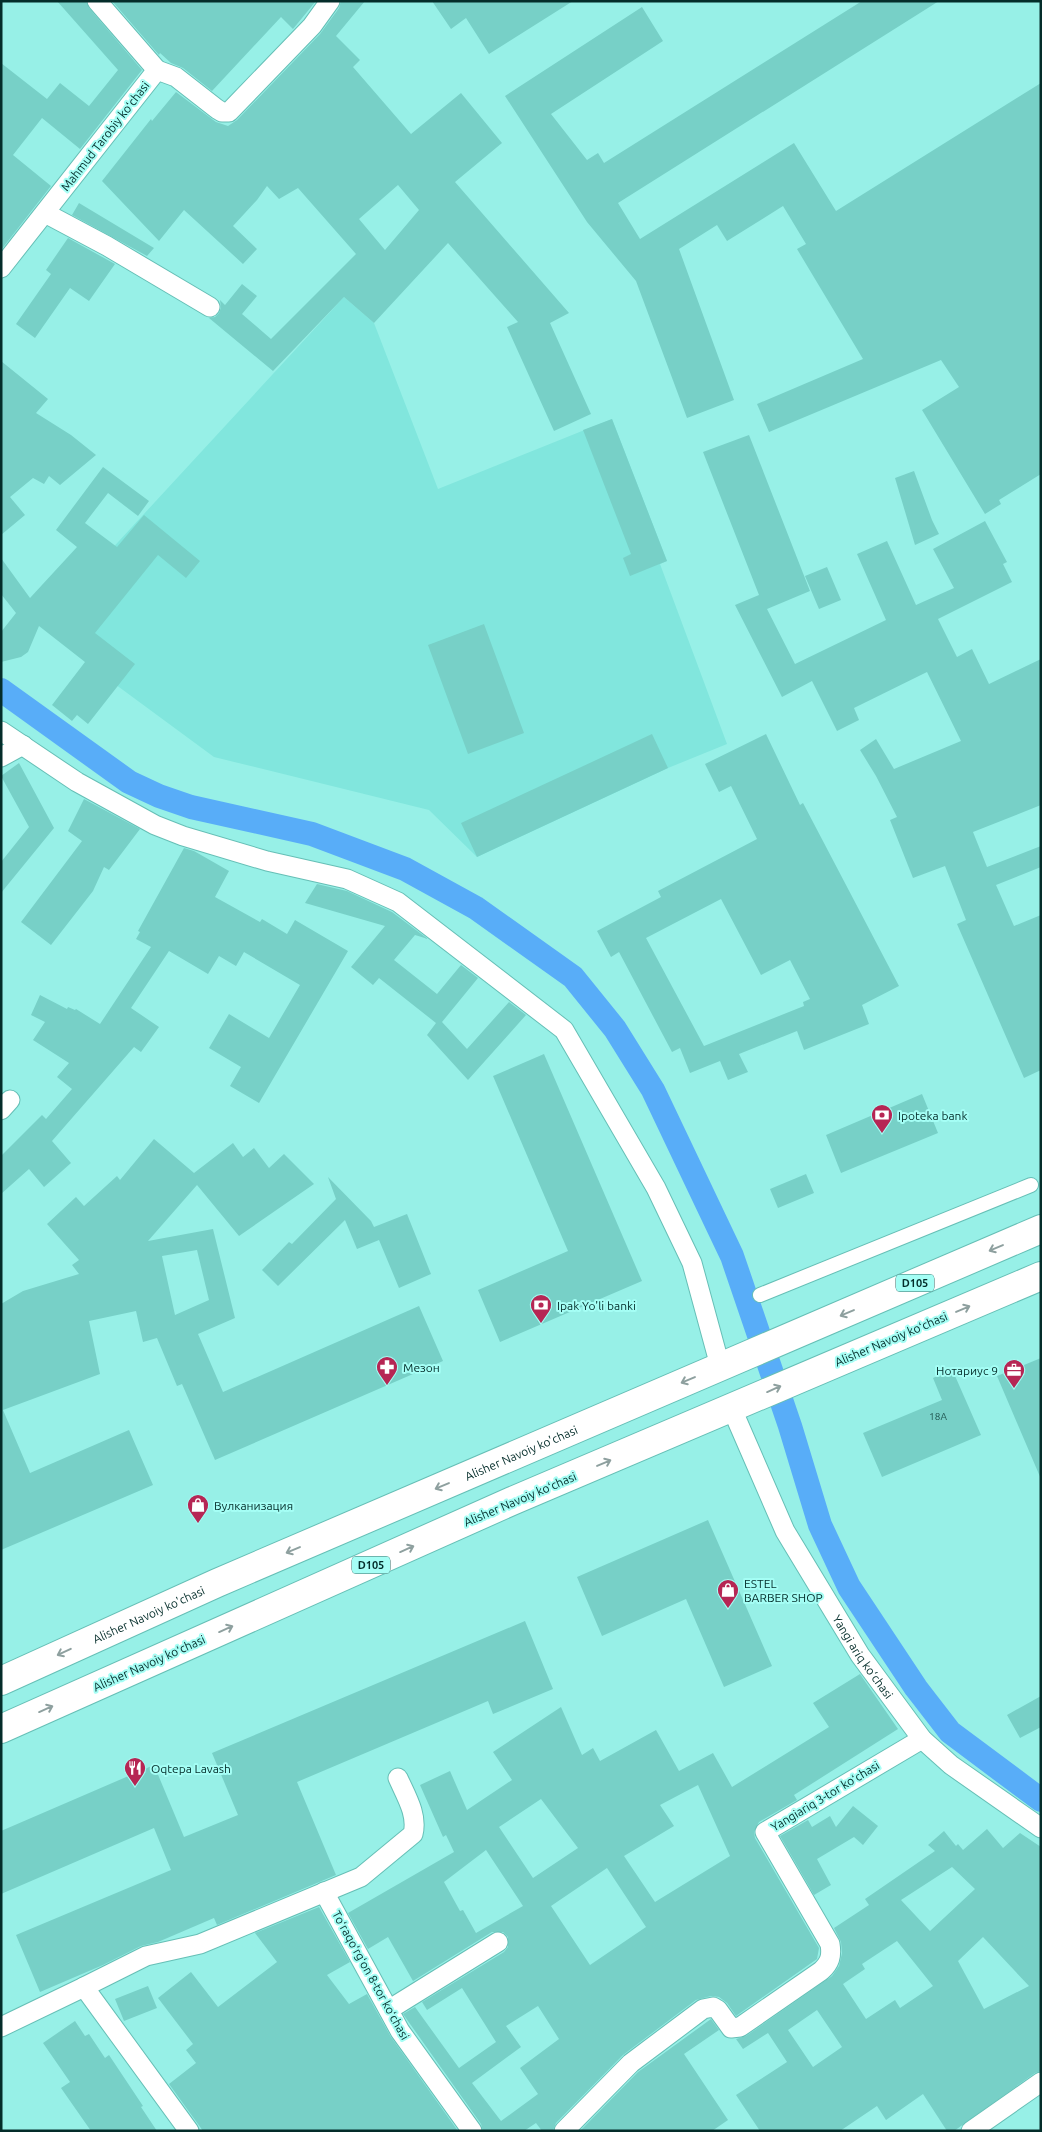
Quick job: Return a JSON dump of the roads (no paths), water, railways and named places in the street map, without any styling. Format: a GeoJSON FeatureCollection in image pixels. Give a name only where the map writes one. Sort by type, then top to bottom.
{"type":"FeatureCollection","features":[{"type":"Feature","properties":{"kind":"main road","name":"Alisher Navoiy ko'chasi"},"geometry":{"type":"LineString","coordinates":[[1,1681],[217,1583],[1041,1229]]}},
{"type":"Feature","properties":{"kind":"main road","name":"Alisher Navoiy koʻchasi"},"geometry":{"type":"LineString","coordinates":[[1,1729],[512,1502],[1041,1276]]}},
{"type":"Feature","properties":{"kind":"street"},"geometry":{"type":"LineString","coordinates":[[97,1],[157,70]]}},
{"type":"Feature","properties":{"kind":"street","name":"Mahmud Tarobiy koʻchasi"},"geometry":{"type":"LineString","coordinates":[[1,268],[157,70],[176,77],[222,112],[229,112],[312,26],[330,1]]}},
{"type":"Feature","properties":{"kind":"street"},"geometry":{"type":"LineString","coordinates":[[45,213],[107,246],[210,307]]}},
{"type":"Feature","properties":{"kind":"street"},"geometry":{"type":"LineString","coordinates":[[1,730],[77,782],[155,825],[183,836],[267,861],[347,879],[398,902],[564,1030],[656,1188],[688,1255],[726,1364]]}},
{"type":"Feature","properties":{"kind":"street"},"geometry":{"type":"LineString","coordinates":[[1,757],[23,745]]}},
{"type":"Feature","properties":{"kind":"street"},"geometry":{"type":"LineString","coordinates":[[760,1295],[1031,1184]]}},
{"type":"Feature","properties":{"kind":"street","name":"Yangi ariq ko‘chasi"},"geometry":{"type":"LineString","coordinates":[[737,1406],[785,1531],[860,1655],[922,1738],[951,1765],[1041,1828]]}},
{"type":"Feature","properties":{"kind":"street","name":"Yangiariq 3-tor koʻchasi"},"geometry":{"type":"LineString","coordinates":[[564,2131],[631,2063],[704,2009],[714,2007],[731,2028],[740,2027],[821,1972],[829,1964],[832,1954],[830,1944],[765,1832],[922,1738]]}},
{"type":"Feature","properties":{"kind":"street"},"geometry":{"type":"LineString","coordinates":[[1,2027],[146,1956],[200,1944],[360,1876],[413,1834],[416,1825],[398,1778]]}},
{"type":"Feature","properties":{"kind":"street","name":"Toʻraqoʻrgʻon 8-tor koʻchasi"},"geometry":{"type":"LineString","coordinates":[[324,1892],[390,2009],[400,2031],[472,2131]]}},
{"type":"Feature","properties":{"kind":"street"},"geometry":{"type":"LineString","coordinates":[[390,2009],[498,1942]]}},
{"type":"Feature","properties":{"kind":"street"},"geometry":{"type":"LineString","coordinates":[[84,1986],[189,2131]]}},
{"type":"Feature","properties":{"kind":"street"},"geometry":{"type":"LineString","coordinates":[[971,2131],[1041,2082]]}},
{"type":"Feature","properties":{"kind":"waterway"},"geometry":{"type":"LineString","coordinates":[[1,690],[129,782],[159,796],[191,807],[312,834],[405,869],[476,908],[573,977],[615,1029],[653,1090],[732,1256],[790,1426],[820,1525],[849,1587],[916,1688],[950,1732],[1041,1800]]}},
{"type":"Feature","properties":{"kind":"place","name":"Ipoteka bank"},"geometry":{"type":"Point","coordinates":[882,1134]}},
{"type":"Feature","properties":{"kind":"place","name":"Ipak Yo'li banki"},"geometry":{"type":"Point","coordinates":[541,1324]}},
{"type":"Feature","properties":{"kind":"place","name":"Мезон"},"geometry":{"type":"Point","coordinates":[387,1386]}},
{"type":"Feature","properties":{"kind":"place","name":"Нотариус 9"},"geometry":{"type":"Point","coordinates":[1014,1389]}},
{"type":"Feature","properties":{"kind":"place","name":"Вулканизация"},"geometry":{"type":"Point","coordinates":[198,1524]}},
{"type":"Feature","properties":{"kind":"place","name":"ESTEL BARBER SHOP"},"geometry":{"type":"Point","coordinates":[728,1609]}},
{"type":"Feature","properties":{"kind":"place","name":"Oqtepa Lavash"},"geometry":{"type":"Point","coordinates":[135,1787]}}]}
